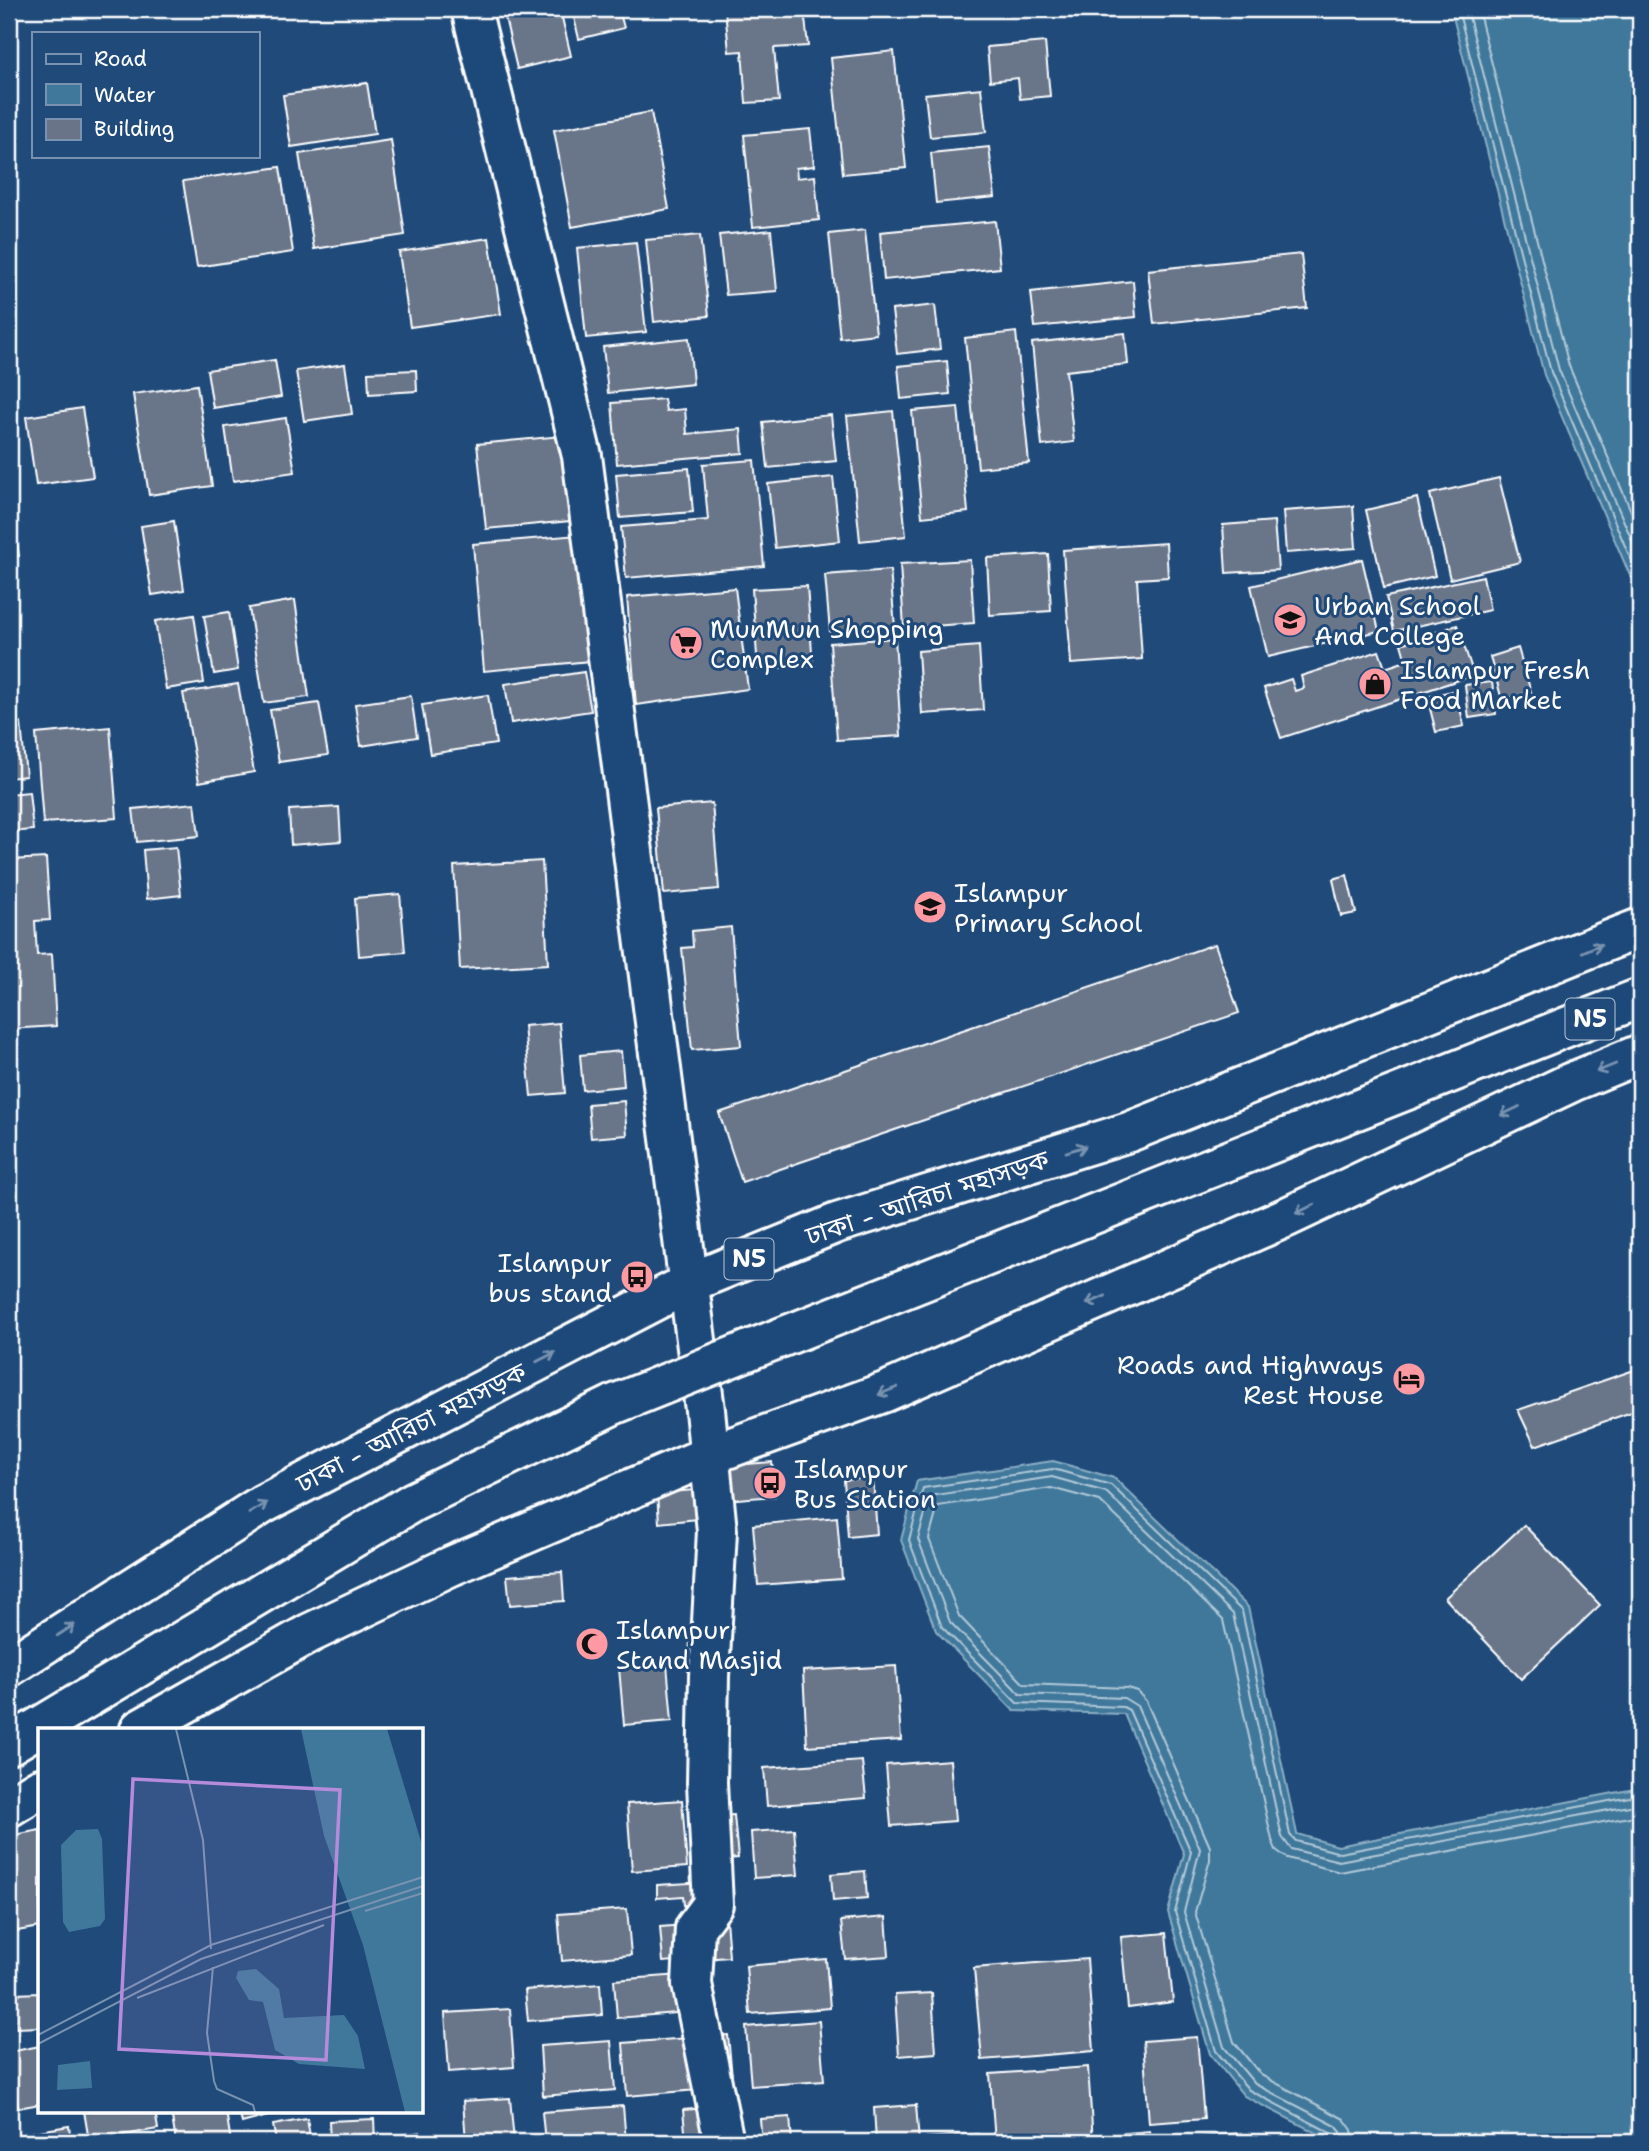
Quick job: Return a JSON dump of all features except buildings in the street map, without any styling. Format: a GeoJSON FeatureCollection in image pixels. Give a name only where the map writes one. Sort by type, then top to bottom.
{"type":"FeatureCollection","features":[{"type":"Feature","properties":{"kind":"main road"},"geometry":{"type":"LineString","coordinates":[[471,9],[582,456],[710,1455],[717,1531],[708,1743],[713,1904],[695,1928],[692,1984],[724,2142]]}},
{"type":"Feature","properties":{"kind":"main road","name":"ঢাকা - আরিচা মহাসড়ক"},"geometry":{"type":"LineString","coordinates":[[9,1667],[263,1504],[689,1283],[837,1223],[1129,1132],[1640,928]]}},
{"type":"Feature","properties":{"kind":"main road","name":"N5"},"geometry":{"type":"LineString","coordinates":[[9,1745],[413,1502],[615,1404],[1540,1040],[1640,998]]}},
{"type":"Feature","properties":{"kind":"main road"},"geometry":{"type":"LineString","coordinates":[[141,1728],[310,1633],[451,1566],[710,1455],[885,1392],[1287,1217],[1572,1082],[1640,1054]]}},
{"type":"Feature","properties":{"kind":"main road"},"geometry":{"type":"LineString","coordinates":[[9,1807],[38,1789]]}},
{"type":"Feature","properties":{"kind":"water"},"geometry":{"type":"Polygon","coordinates":[[[1451,9],[1640,9],[1640,599],[1544,375],[1451,9]]]}},
{"type":"Feature","properties":{"kind":"water"},"geometry":{"type":"Polygon","coordinates":[[[1053,1461],[1114,1478],[1248,1607],[1297,1834],[1338,1846],[1640,1788],[1640,2142],[1334,2142],[1244,2096],[1210,2054],[1168,1912],[1184,1854],[1124,1714],[1014,1711],[936,1631],[901,1540],[917,1481],[1053,1461]]]}},
{"type":"Feature","properties":{"kind":"place","name":"Urban School And College"},"geometry":{"type":"Point","coordinates":[1290,620]}},
{"type":"Feature","properties":{"kind":"place","name":"MunMun Shopping Complex"},"geometry":{"type":"Point","coordinates":[686,643]}},
{"type":"Feature","properties":{"kind":"place","name":"Islampur Fresh Food Market"},"geometry":{"type":"Point","coordinates":[1375,684]}},
{"type":"Feature","properties":{"kind":"place","name":"Islampur Primary School"},"geometry":{"type":"Point","coordinates":[930,907]}},
{"type":"Feature","properties":{"kind":"place","name":"Islampur bus stand"},"geometry":{"type":"Point","coordinates":[637,1277]}},
{"type":"Feature","properties":{"kind":"place","name":"Roads and Highways Rest House"},"geometry":{"type":"Point","coordinates":[1409,1379]}},
{"type":"Feature","properties":{"kind":"place","name":"Islampur Bus Station"},"geometry":{"type":"Point","coordinates":[770,1483]}},
{"type":"Feature","properties":{"kind":"place","name":"Islampur Stand Masjid"},"geometry":{"type":"Point","coordinates":[592,1644]}}]}
